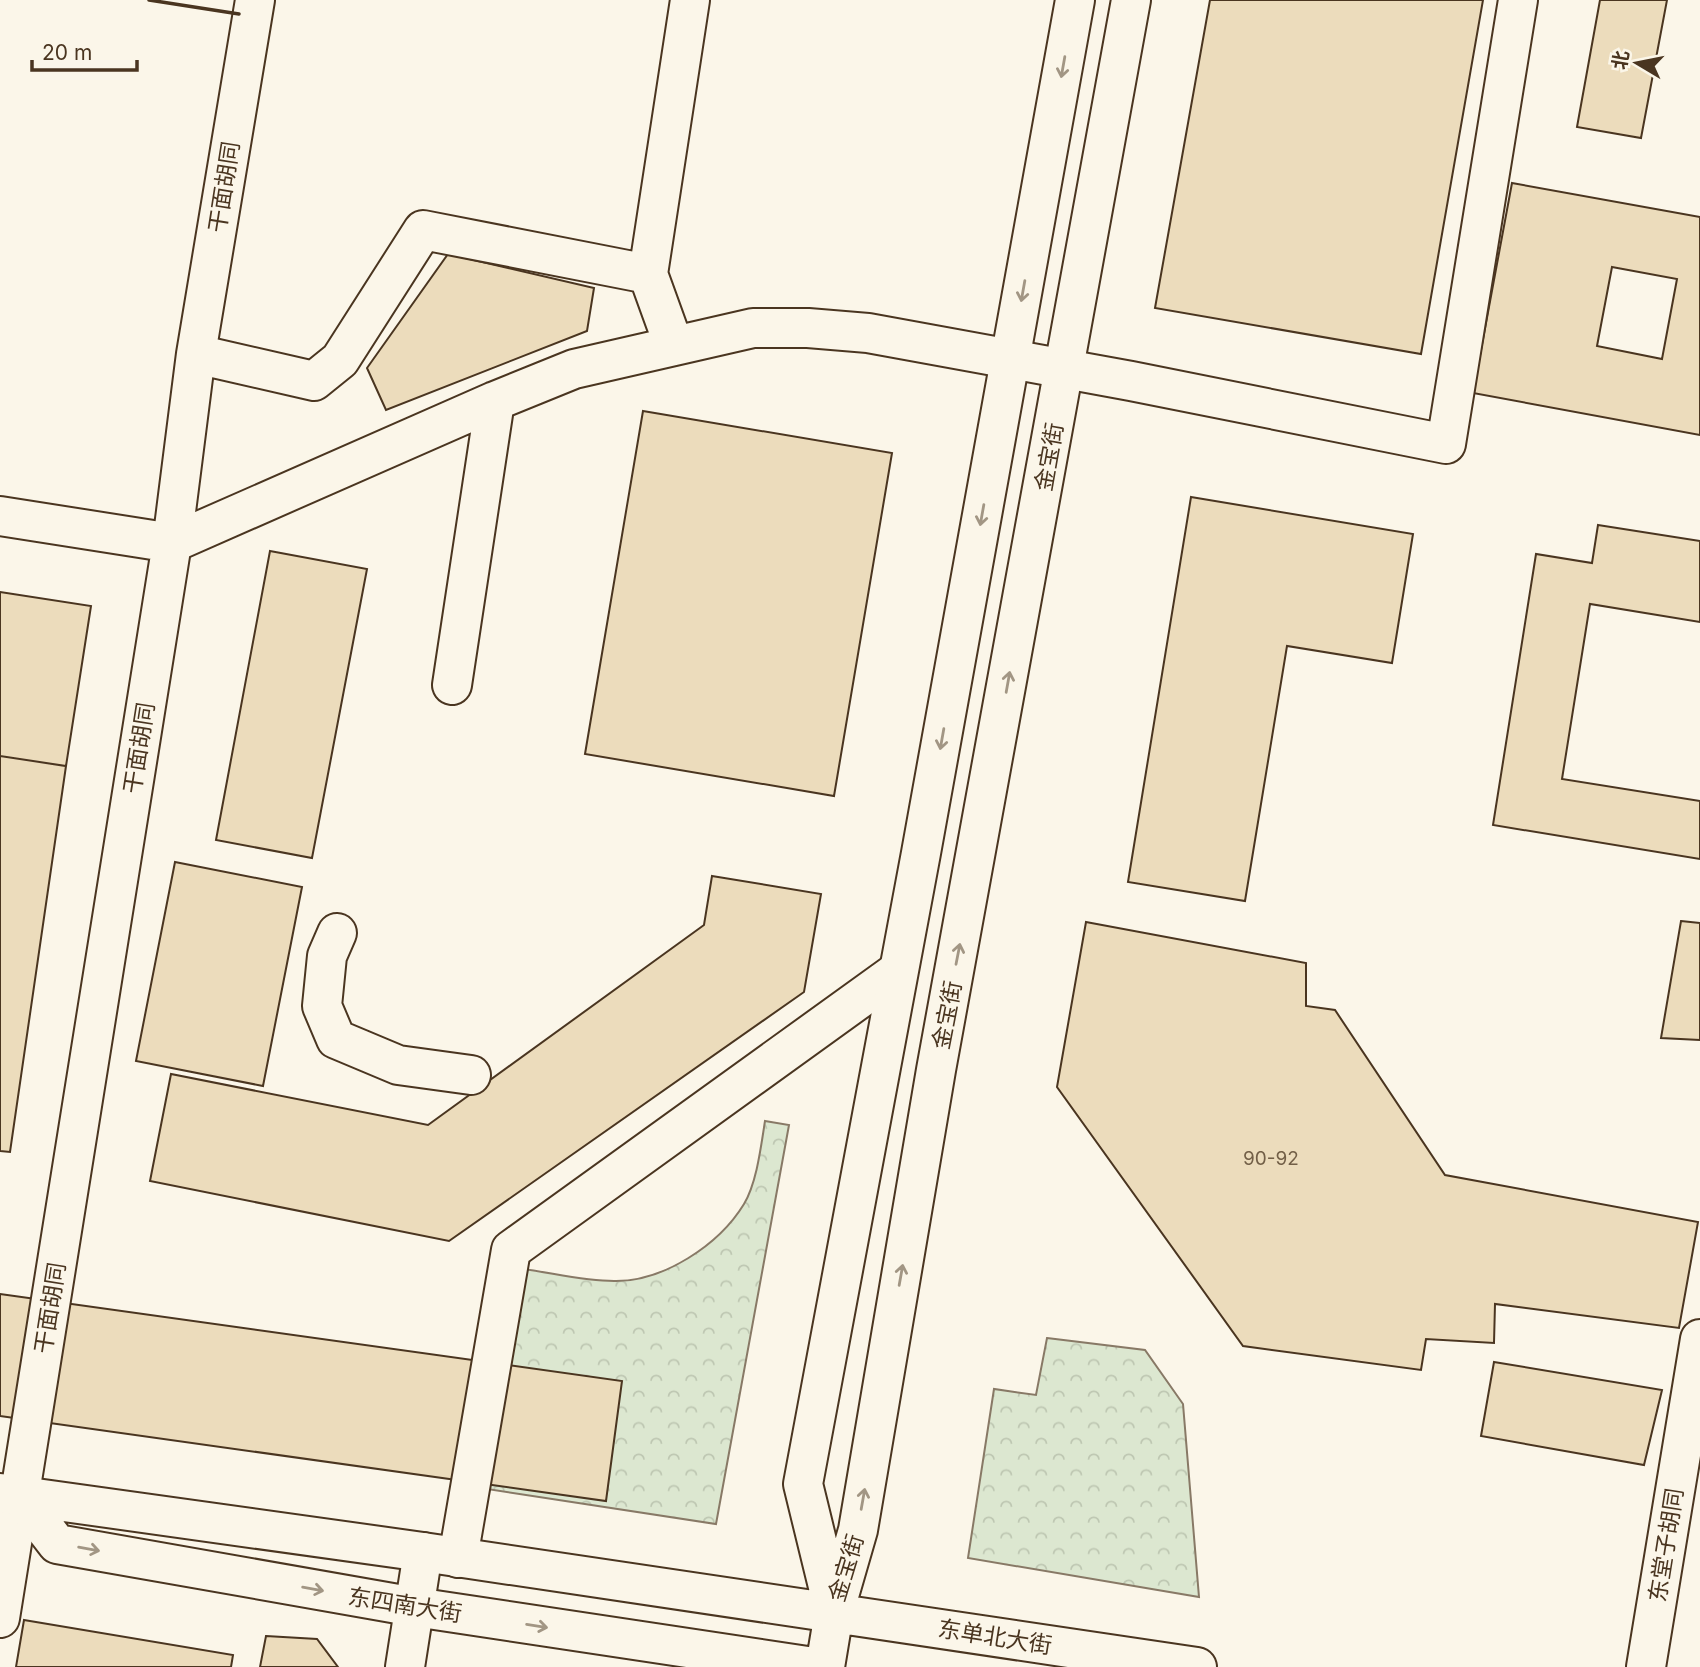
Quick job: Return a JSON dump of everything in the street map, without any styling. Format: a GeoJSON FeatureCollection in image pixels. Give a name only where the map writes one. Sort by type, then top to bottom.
{"type":"FeatureCollection","features":[{"type":"Feature","properties":{"kind":"main road","name":"干面胡同"},"geometry":{"type":"LineString","coordinates":[[0,1618],[10,1494],[172,542],[196,354],[255,0]]}},
{"type":"Feature","properties":{"kind":"main road"},"geometry":{"type":"LineString","coordinates":[[674,346],[648,274],[690,0]]}},
{"type":"Feature","properties":{"kind":"main road","name":"金宝街"},"geometry":{"type":"LineString","coordinates":[[834,1613],[803,1484],[1075,0]]}},
{"type":"Feature","properties":{"kind":"main road","name":"金宝街"},"geometry":{"type":"LineString","coordinates":[[834,1613],[858,1530],[936,1070],[1131,0]]}},
{"type":"Feature","properties":{"kind":"main road"},"geometry":{"type":"LineString","coordinates":[[0,516],[172,542],[574,369],[753,328],[808,328],[868,333],[1011,358],[1446,444],[1518,0]]}},
{"type":"Feature","properties":{"kind":"main road"},"geometry":{"type":"LineString","coordinates":[[196,354],[314,381],[340,360],[423,230],[648,274]]}},
{"type":"Feature","properties":{"kind":"main road"},"geometry":{"type":"LineString","coordinates":[[452,685],[495,401]]}},
{"type":"Feature","properties":{"kind":"main road"},"geometry":{"type":"LineString","coordinates":[[337,933],[327,956],[322,1006],[336,1039],[398,1065],[471,1075]]}},
{"type":"Feature","properties":{"kind":"main road"},"geometry":{"type":"LineString","coordinates":[[405,1667],[415,1607],[440,1555],[511,1250],[898,971]]}},
{"type":"Feature","properties":{"kind":"main road","name":"东堂子胡同"},"geometry":{"type":"LineString","coordinates":[[1646,1667],[1700,1339]]}},
{"type":"Feature","properties":{"kind":"main road"},"geometry":{"type":"LineString","coordinates":[[10,1494],[834,1613],[825,1667]]}},
{"type":"Feature","properties":{"kind":"main road","name":"东四南大街"},"geometry":{"type":"LineString","coordinates":[[10,1494],[57,1544],[415,1607],[814,1667]]}},
{"type":"Feature","properties":{"kind":"main road","name":"东单北大街"},"geometry":{"type":"LineString","coordinates":[[834,1613],[1197,1667]]}},
{"type":"Feature","properties":{"kind":"green space"},"geometry":{"type":"Polygon","coordinates":[[[765,1121],[789,1125],[716,1524],[487,1489],[523,1269],[603,1281],[633,1280],[670,1268],[688,1258],[720,1233],[744,1204],[755,1175],[765,1121]]]}},
{"type":"Feature","properties":{"kind":"green space"},"geometry":{"type":"Polygon","coordinates":[[[1047,1338],[1145,1350],[1183,1404],[1199,1597],[968,1558],[994,1389],[1036,1395],[1047,1338]]]}},
{"type":"Feature","properties":{"kind":"building"},"geometry":{"type":"Polygon","coordinates":[[[1210,0],[1483,0],[1421,354],[1155,308],[1210,0]]]}},
{"type":"Feature","properties":{"kind":"building"},"geometry":{"type":"Polygon","coordinates":[[[1600,0],[1667,0],[1641,138],[1577,127],[1600,0]]]}},
{"type":"Feature","properties":{"kind":"building"},"geometry":{"type":"Polygon","coordinates":[[[1512,183],[1700,217],[1700,435],[1473,393],[1512,183]],[[1612,267],[1597,346],[1662,359],[1677,279],[1612,267]]]}},
{"type":"Feature","properties":{"kind":"building"},"geometry":{"type":"Polygon","coordinates":[[[448,254],[594,288],[587,331],[386,410],[367,368],[448,254]]]}},
{"type":"Feature","properties":{"kind":"building"},"geometry":{"type":"Polygon","coordinates":[[[643,411],[892,453],[834,796],[585,754],[643,411]]]}},
{"type":"Feature","properties":{"kind":"building"},"geometry":{"type":"Polygon","coordinates":[[[1191,497],[1413,534],[1392,663],[1287,646],[1245,901],[1128,882],[1191,497]]]}},
{"type":"Feature","properties":{"kind":"building"},"geometry":{"type":"Polygon","coordinates":[[[1598,525],[1700,541],[1700,622],[1590,604],[1562,779],[1700,801],[1700,859],[1493,825],[1536,554],[1592,563],[1598,525]]]}},
{"type":"Feature","properties":{"kind":"building"},"geometry":{"type":"Polygon","coordinates":[[[270,551],[367,569],[312,858],[216,840],[270,551]]]}},
{"type":"Feature","properties":{"kind":"building"},"geometry":{"type":"Polygon","coordinates":[[[0,592],[91,606],[66,766],[0,756],[0,592]]]}},
{"type":"Feature","properties":{"kind":"building"},"geometry":{"type":"Polygon","coordinates":[[[0,756],[66,766],[10,1152],[0,1151],[0,756]]]}},
{"type":"Feature","properties":{"kind":"building"},"geometry":{"type":"Polygon","coordinates":[[[175,862],[302,887],[263,1086],[136,1061],[175,862]]]}},
{"type":"Feature","properties":{"kind":"building"},"geometry":{"type":"Polygon","coordinates":[[[712,876],[821,894],[804,992],[449,1241],[150,1181],[171,1074],[428,1125],[704,925],[712,876]]]}},
{"type":"Feature","properties":{"kind":"building"},"geometry":{"type":"Polygon","coordinates":[[[1681,921],[1700,923],[1700,1040],[1661,1038],[1681,921]]]}},
{"type":"Feature","properties":{"kind":"building"},"geometry":{"type":"Polygon","coordinates":[[[1086,922],[1306,963],[1306,1006],[1335,1010],[1445,1175],[1698,1222],[1679,1328],[1495,1304],[1494,1343],[1426,1339],[1421,1370],[1243,1346],[1057,1087],[1086,922]]]}},
{"type":"Feature","properties":{"kind":"building"},"geometry":{"type":"Polygon","coordinates":[[[0,1294],[622,1381],[606,1501],[0,1416],[0,1294]]]}},
{"type":"Feature","properties":{"kind":"building"},"geometry":{"type":"Polygon","coordinates":[[[1494,1362],[1662,1390],[1644,1465],[1481,1436],[1494,1362]]]}},
{"type":"Feature","properties":{"kind":"building"},"geometry":{"type":"Polygon","coordinates":[[[24,1620],[233,1655],[231,1667],[16,1667],[24,1620]]]}},
{"type":"Feature","properties":{"kind":"building"},"geometry":{"type":"Polygon","coordinates":[[[266,1636],[317,1639],[338,1667],[260,1667],[266,1636]]]}},
{"type":"Feature","properties":{"kind":"wall"},"geometry":{"type":"LineString","coordinates":[[149,0],[239,14]]}}]}
